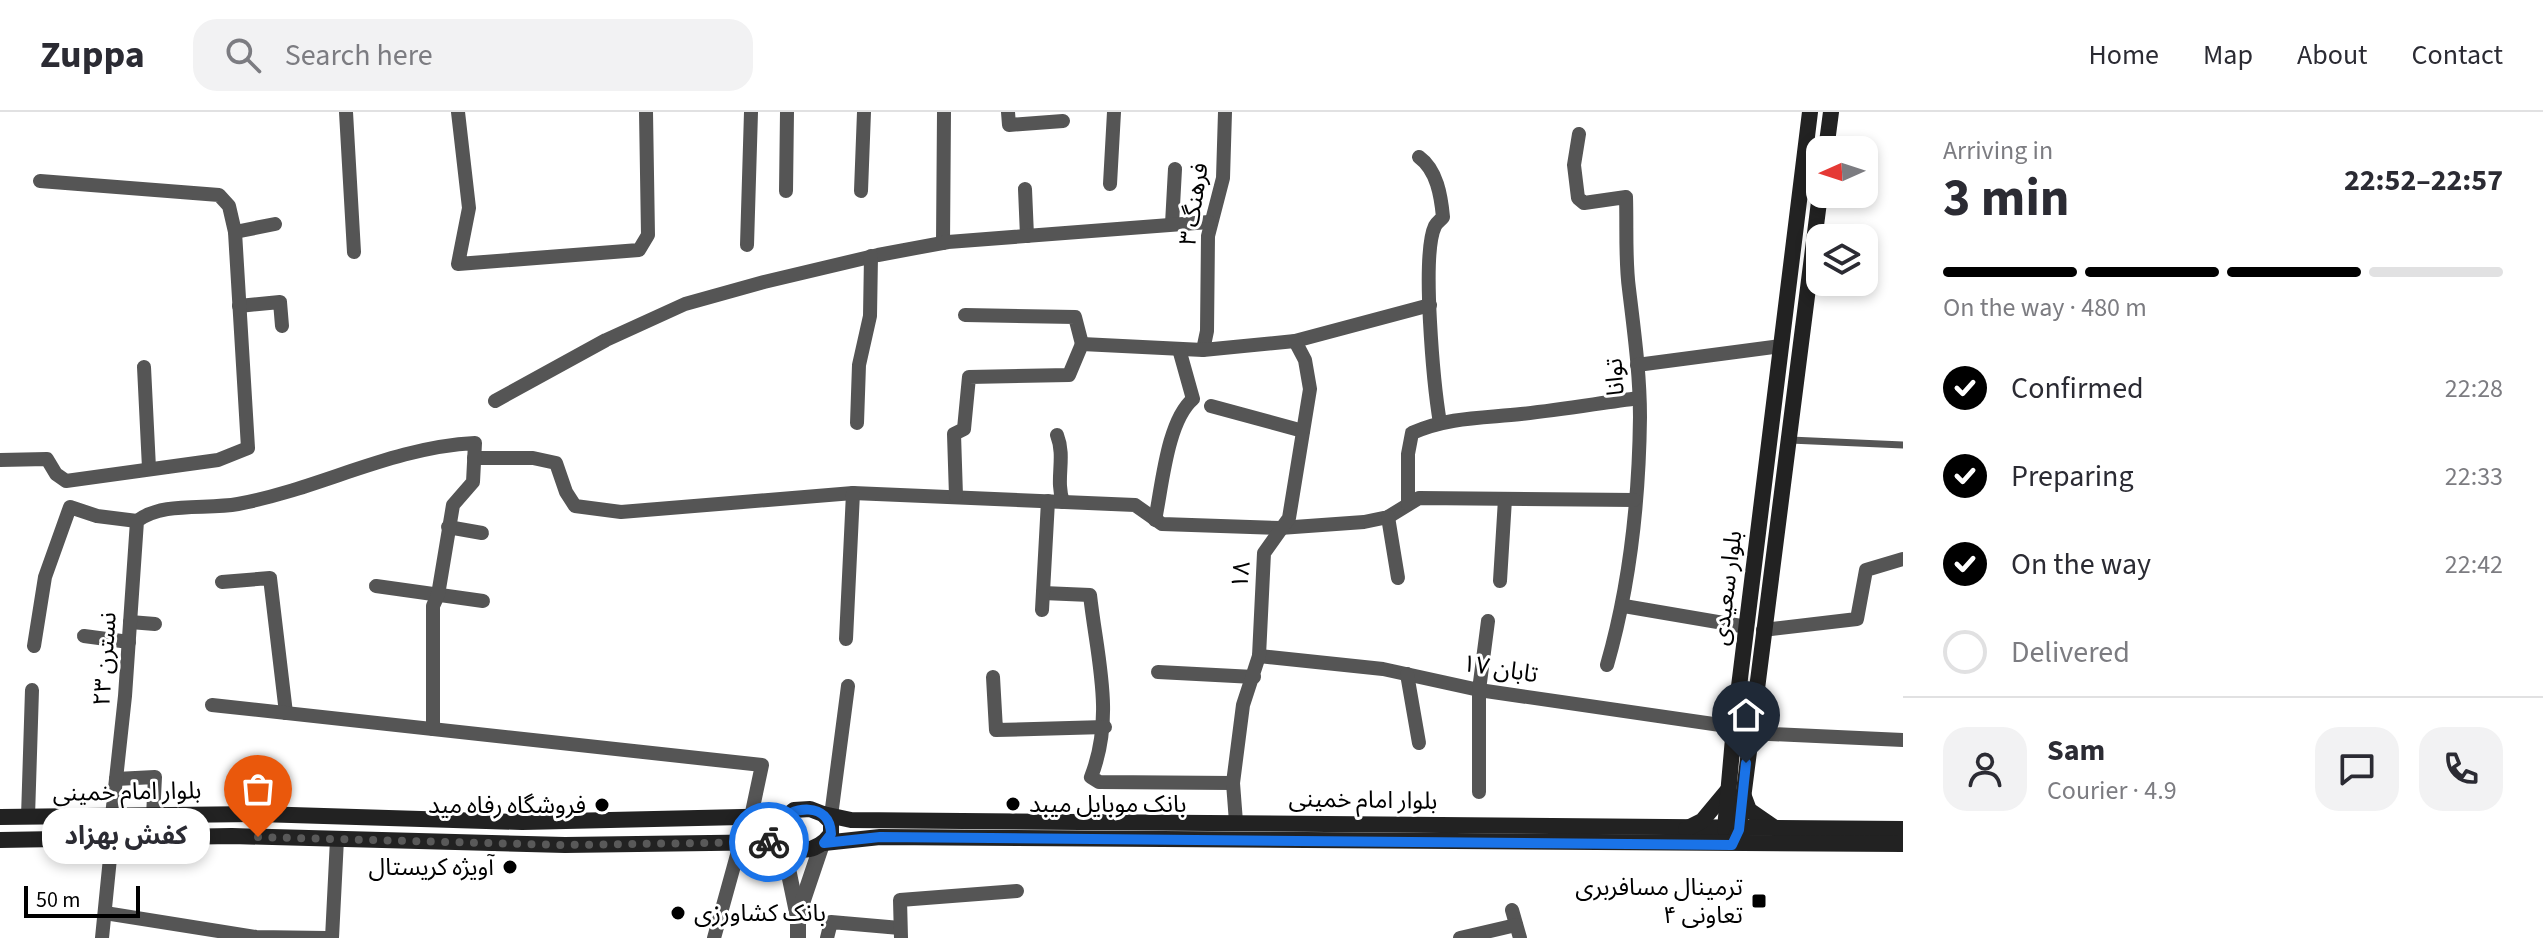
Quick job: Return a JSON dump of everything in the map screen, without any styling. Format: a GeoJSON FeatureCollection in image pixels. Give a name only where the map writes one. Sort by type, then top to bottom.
{"type":"FeatureCollection","features":[{"type":"Feature","properties":{"kind":"main road","name":"بلوار سعیدی"},"geometry":{"type":"LineString","coordinates":[[1732,835],[1755,628],[1774,393],[1810,112]]}},
{"type":"Feature","properties":{"kind":"main road"},"geometry":{"type":"LineString","coordinates":[[1828,136],[1831,112]]}},
{"type":"Feature","properties":{"kind":"main road","name":"بلوار سعیدی"},"geometry":{"type":"LineString","coordinates":[[1755,628],[1788,440],[1818,208]]}},
{"type":"Feature","properties":{"kind":"main road"},"geometry":{"type":"LineString","coordinates":[[1774,393],[1794,396]]}},
{"type":"Feature","properties":{"kind":"main road"},"geometry":{"type":"LineString","coordinates":[[1685,829],[1702,821],[1735,791],[1763,823],[1779,831]]}},
{"type":"Feature","properties":{"kind":"main road"},"geometry":{"type":"LineString","coordinates":[[810,809],[827,815],[831,822],[831,834],[823,844],[796,850],[775,837],[775,825],[782,816],[794,810],[810,809]]}},
{"type":"Feature","properties":{"kind":"main road","name":"بلوار امام خمینی"},"geometry":{"type":"LineString","coordinates":[[0,817],[259,814],[522,822],[782,816]]}},
{"type":"Feature","properties":{"kind":"main road","name":"بلوار امام خمینی"},"geometry":{"type":"LineString","coordinates":[[827,815],[851,820],[1685,829],[1732,835],[1903,829]]}},
{"type":"Feature","properties":{"kind":"main road","name":"بلوار امام خمینی"},"geometry":{"type":"LineString","coordinates":[[823,844],[880,837],[1732,835],[1903,844]]}},
{"type":"Feature","properties":{"kind":"main road","name":"بلوار امام خمینی"},"geometry":{"type":"LineString","coordinates":[[0,840],[112,838],[782,843]]}},
{"type":"Feature","properties":{"kind":"street"},"geometry":{"type":"LineString","coordinates":[[346,112],[354,252]]}},
{"type":"Feature","properties":{"kind":"street"},"geometry":{"type":"LineString","coordinates":[[458,112],[469,208],[458,264],[639,250],[648,235],[646,112]]}},
{"type":"Feature","properties":{"kind":"street"},"geometry":{"type":"LineString","coordinates":[[747,245],[751,112]]}},
{"type":"Feature","properties":{"kind":"street"},"geometry":{"type":"LineString","coordinates":[[786,191],[787,112]]}},
{"type":"Feature","properties":{"kind":"street"},"geometry":{"type":"LineString","coordinates":[[861,191],[864,112]]}},
{"type":"Feature","properties":{"kind":"street"},"geometry":{"type":"LineString","coordinates":[[943,243],[944,112]]}},
{"type":"Feature","properties":{"kind":"street"},"geometry":{"type":"LineString","coordinates":[[1008,112],[1009,125],[1063,121]]}},
{"type":"Feature","properties":{"kind":"street"},"geometry":{"type":"LineString","coordinates":[[1110,184],[1114,112]]}},
{"type":"Feature","properties":{"kind":"street","name":"فرهنگ ۳"},"geometry":{"type":"LineString","coordinates":[[1203,350],[1207,331],[1209,222],[1223,178],[1225,112]]}},
{"type":"Feature","properties":{"kind":"street","name":"توانا"},"geometry":{"type":"LineString","coordinates":[[1579,134],[1574,165],[1578,198],[1584,203],[1626,197],[1628,285],[1639,398],[1633,541],[1624,606],[1607,665]]}},
{"type":"Feature","properties":{"kind":"street"},"geometry":{"type":"LineString","coordinates":[[1419,157],[1429,164],[1443,217],[1435,226],[1430,305],[1433,383],[1440,423]]}},
{"type":"Feature","properties":{"kind":"street"},"geometry":{"type":"LineString","coordinates":[[1172,224],[1175,169]]}},
{"type":"Feature","properties":{"kind":"street"},"geometry":{"type":"LineString","coordinates":[[0,460],[47,459],[56,474],[66,481],[218,460],[248,448],[235,232],[229,206],[219,195],[40,181]]}},
{"type":"Feature","properties":{"kind":"street"},"geometry":{"type":"LineString","coordinates":[[1025,189],[1027,236]]}},
{"type":"Feature","properties":{"kind":"street"},"geometry":{"type":"LineString","coordinates":[[495,401],[606,340],[685,304],[871,256],[943,243],[1209,222]]}},
{"type":"Feature","properties":{"kind":"street"},"geometry":{"type":"LineString","coordinates":[[235,232],[275,224]]}},
{"type":"Feature","properties":{"kind":"street"},"geometry":{"type":"LineString","coordinates":[[857,423],[859,365],[870,316],[871,256]]}},
{"type":"Feature","properties":{"kind":"street"},"geometry":{"type":"LineString","coordinates":[[239,306],[280,302],[282,326]]}},
{"type":"Feature","properties":{"kind":"street"},"geometry":{"type":"LineString","coordinates":[[1082,344],[1203,350],[1295,341],[1430,305]]}},
{"type":"Feature","properties":{"kind":"street"},"geometry":{"type":"LineString","coordinates":[[956,496],[954,434],[964,429],[969,377],[1069,375],[1082,344],[1075,317],[965,315]]}},
{"type":"Feature","properties":{"kind":"street","name":"۱۸"},"geometry":{"type":"LineString","coordinates":[[1236,822],[1233,783],[1243,705],[1259,656],[1264,553],[1289,518],[1310,389],[1305,360],[1295,341]]}},
{"type":"Feature","properties":{"kind":"street"},"geometry":{"type":"LineString","coordinates":[[1637,365],[1781,346]]}},
{"type":"Feature","properties":{"kind":"street"},"geometry":{"type":"LineString","coordinates":[[1155,520],[1176,424],[1184,407],[1193,399],[1179,349]]}},
{"type":"Feature","properties":{"kind":"street"},"geometry":{"type":"LineString","coordinates":[[144,367],[149,468]]}},
{"type":"Feature","properties":{"kind":"street"},"geometry":{"type":"LineString","coordinates":[[1408,504],[1408,454],[1412,433],[1440,423],[1639,398]]}},
{"type":"Feature","properties":{"kind":"street"},"geometry":{"type":"LineString","coordinates":[[1211,406],[1303,431]]}},
{"type":"Feature","properties":{"kind":"street"},"geometry":{"type":"LineString","coordinates":[[1042,610],[1063,453],[1057,435]]}},
{"type":"Feature","properties":{"kind":"street"},"geometry":{"type":"LineString","coordinates":[[70,507],[97,516],[137,521],[150,511],[236,505],[440,445],[475,443],[473,482],[453,505],[438,595],[433,606],[433,729]]}},
{"type":"Feature","properties":{"kind":"street"},"geometry":{"type":"LineString","coordinates":[[474,458],[533,458],[556,463],[566,492],[575,506],[621,512],[853,493],[1135,505],[1162,524],[1280,528],[1388,517],[1419,498],[1634,500]]}},
{"type":"Feature","properties":{"kind":"street"},"geometry":{"type":"LineString","coordinates":[[34,646],[45,577],[70,507],[66,481]]}},
{"type":"Feature","properties":{"kind":"street"},"geometry":{"type":"LineString","coordinates":[[846,639],[853,493]]}},
{"type":"Feature","properties":{"kind":"street"},"geometry":{"type":"LineString","coordinates":[[1500,581],[1505,499]]}},
{"type":"Feature","properties":{"kind":"street"},"geometry":{"type":"LineString","coordinates":[[1388,517],[1398,578]]}},
{"type":"Feature","properties":{"kind":"street","name":"نسترن ۲۳"},"geometry":{"type":"LineString","coordinates":[[112,816],[137,521]]}},
{"type":"Feature","properties":{"kind":"street"},"geometry":{"type":"LineString","coordinates":[[448,527],[482,533]]}},
{"type":"Feature","properties":{"kind":"street"},"geometry":{"type":"LineString","coordinates":[[1624,606],[1755,628],[1857,619],[1866,570],[1903,559]]}},
{"type":"Feature","properties":{"kind":"street"},"geometry":{"type":"LineString","coordinates":[[222,582],[270,578],[286,713]]}},
{"type":"Feature","properties":{"kind":"street"},"geometry":{"type":"LineString","coordinates":[[376,586],[483,601]]}},
{"type":"Feature","properties":{"kind":"street"},"geometry":{"type":"LineString","coordinates":[[1043,593],[1090,595],[1102,675],[1105,727],[1091,777],[1099,782],[1233,783]]}},
{"type":"Feature","properties":{"kind":"street"},"geometry":{"type":"LineString","coordinates":[[1479,792],[1479,690],[1488,621]]}},
{"type":"Feature","properties":{"kind":"street"},"geometry":{"type":"LineString","coordinates":[[130,622],[155,624]]}},
{"type":"Feature","properties":{"kind":"street"},"geometry":{"type":"LineString","coordinates":[[84,636],[129,642]]}},
{"type":"Feature","properties":{"kind":"street","name":"تابان ۱۷"},"geometry":{"type":"LineString","coordinates":[[1259,656],[1407,674],[1479,690],[1742,730],[1903,740]]}},
{"type":"Feature","properties":{"kind":"street"},"geometry":{"type":"LineString","coordinates":[[1158,672],[1254,677]]}},
{"type":"Feature","properties":{"kind":"street"},"geometry":{"type":"LineString","coordinates":[[1407,674],[1419,743]]}},
{"type":"Feature","properties":{"kind":"street"},"geometry":{"type":"LineString","coordinates":[[993,677],[996,730],[1105,727]]}},
{"type":"Feature","properties":{"kind":"street"},"geometry":{"type":"LineString","coordinates":[[827,815],[848,686]]}},
{"type":"Feature","properties":{"kind":"street"},"geometry":{"type":"LineString","coordinates":[[28,817],[32,690]]}},
{"type":"Feature","properties":{"kind":"street"},"geometry":{"type":"LineString","coordinates":[[212,705],[762,765],[751,817]]}},
{"type":"Feature","properties":{"kind":"street"},"geometry":{"type":"LineString","coordinates":[[116,779],[155,777],[153,816]]}},
{"type":"Feature","properties":{"kind":"street"},"geometry":{"type":"LineString","coordinates":[[102,938],[112,838]]}},
{"type":"Feature","properties":{"kind":"street"},"geometry":{"type":"LineString","coordinates":[[332,938],[337,839]]}},
{"type":"Feature","properties":{"kind":"street"},"geometry":{"type":"LineString","coordinates":[[782,843],[798,917],[798,938]]}},
{"type":"Feature","properties":{"kind":"street"},"geometry":{"type":"LineString","coordinates":[[714,938],[740,844]]}},
{"type":"Feature","properties":{"kind":"street"},"geometry":{"type":"LineString","coordinates":[[798,917],[823,844]]}},
{"type":"Feature","properties":{"kind":"street"},"geometry":{"type":"LineString","coordinates":[[827,938],[831,922],[900,933],[900,900],[1017,891]]}},
{"type":"Feature","properties":{"kind":"street"},"geometry":{"type":"LineString","coordinates":[[105,913],[256,937],[326,938]]}},
{"type":"Feature","properties":{"kind":"street"},"geometry":{"type":"LineString","coordinates":[[1460,938],[1516,924]]}},
{"type":"Feature","properties":{"kind":"lane"},"geometry":{"type":"LineString","coordinates":[[1788,440],[1903,445]]}},
{"type":"Feature","properties":{"kind":"way so far"},"geometry":{"type":"LineString","coordinates":[[258,837],[565,845],[769,842]]}},
{"type":"Feature","properties":{"kind":"place","name":"بانک موبایل میبد"},"geometry":{"type":"Point","coordinates":[1013,804]}},
{"type":"Feature","properties":{"kind":"place","name":"فروشگاه رفاه مید"},"geometry":{"type":"Point","coordinates":[602,805]}},
{"type":"Feature","properties":{"kind":"place","name":"کفش بهزاد"},"geometry":{"type":"Point","coordinates":[258,837]}},
{"type":"Feature","properties":{"kind":"place","name":"آویژه کریستال"},"geometry":{"type":"Point","coordinates":[510,867]}},
{"type":"Feature","properties":{"kind":"place","name":"ترمینال مسافربری تعاونی ۴"},"geometry":{"type":"Point","coordinates":[1759,901]}},
{"type":"Feature","properties":{"kind":"place","name":"بانک کشاورزی"},"geometry":{"type":"Point","coordinates":[678,913]}},
{"type":"Feature","properties":{"kind":"route"},"geometry":{"type":"LineString","coordinates":[[769,842],[780,842],[775,837],[775,825],[782,816],[794,810],[810,809],[823,814],[831,822],[831,834],[824,843],[880,837],[1732,845],[1739,830],[1746,763]]}}]}
